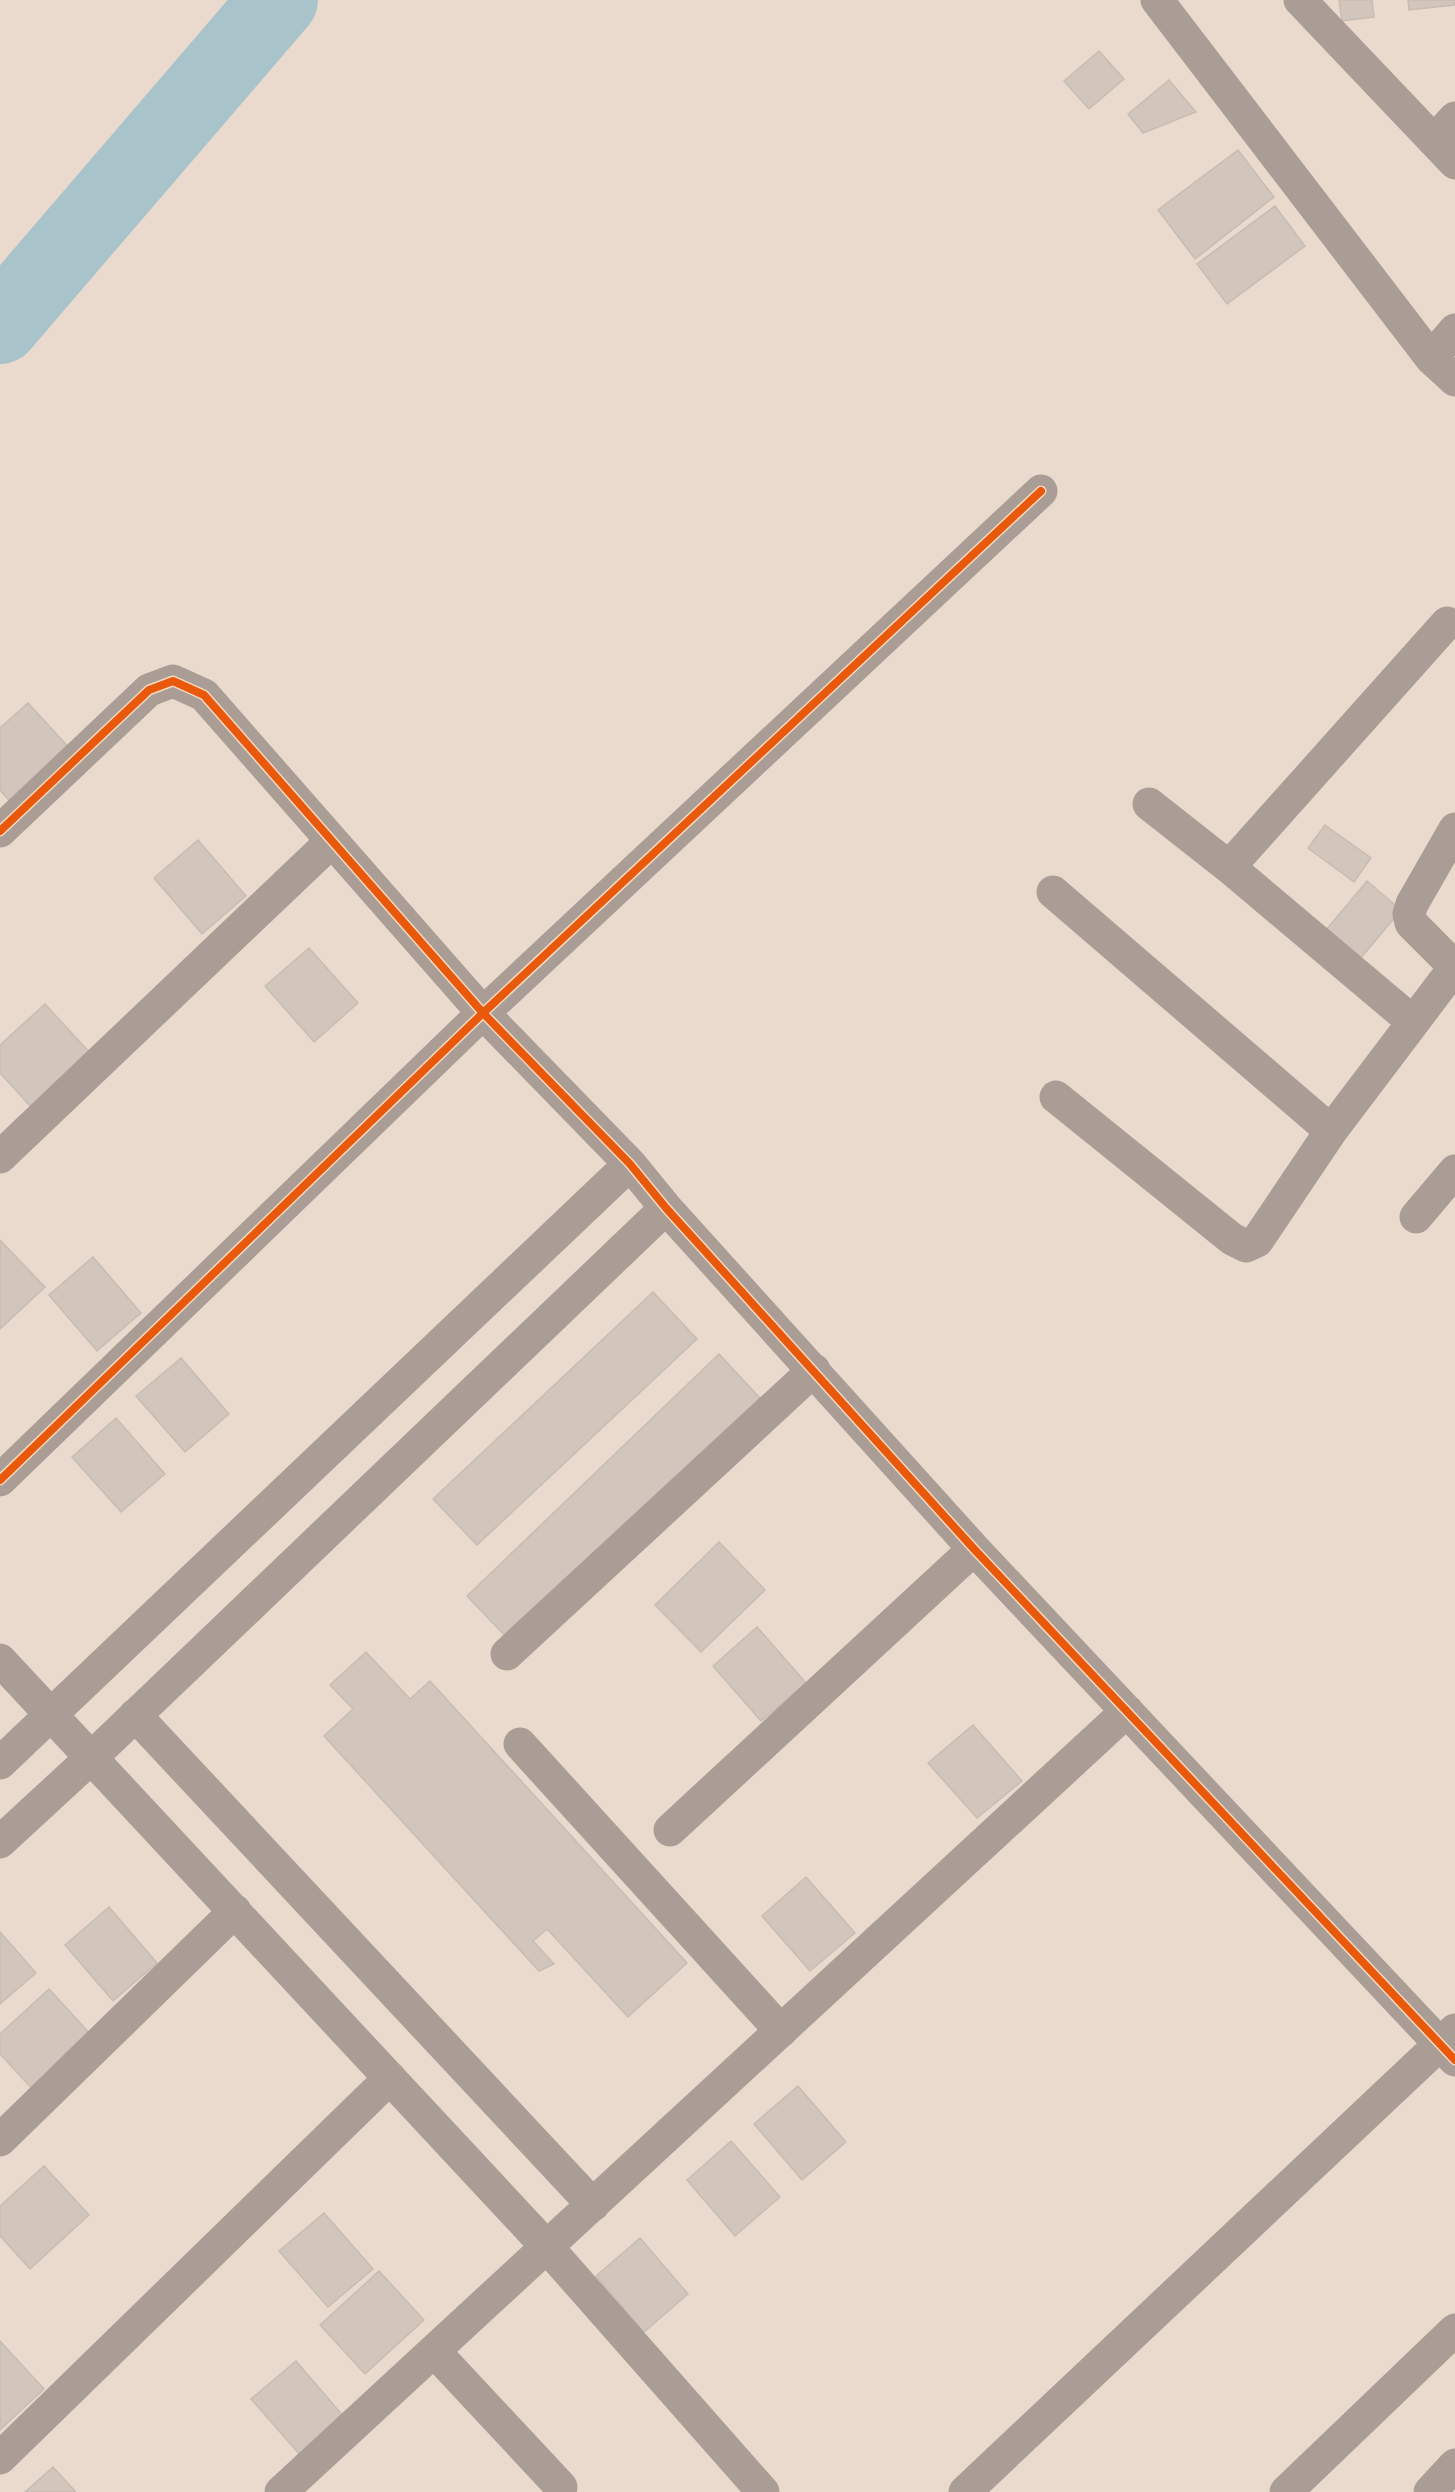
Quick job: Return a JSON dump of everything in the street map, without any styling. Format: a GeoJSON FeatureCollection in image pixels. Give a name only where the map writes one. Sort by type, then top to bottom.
{"type":"FeatureCollection","features":[{"type":"Feature","properties":{"kind":"street"},"geometry":{"type":"LineString","coordinates":[[1157,0],[1431,358],[1455,380]]}},
{"type":"Feature","properties":{"kind":"street"},"geometry":{"type":"LineString","coordinates":[[1300,0],[1448,141]]}},
{"type":"Feature","properties":{"kind":"street"},"geometry":{"type":"LineString","coordinates":[[1431,358],[1455,330]]}},
{"type":"Feature","properties":{"kind":"street"},"geometry":{"type":"LineString","coordinates":[[0,1480],[483,1013],[1041,491]]}},
{"type":"Feature","properties":{"kind":"street"},"geometry":{"type":"LineString","coordinates":[[1229,867],[1447,622]]}},
{"type":"Feature","properties":{"kind":"street"},"geometry":{"type":"LineString","coordinates":[[0,831],[150,690],[174,681],[204,695],[483,1013],[630,1164],[666,1208],[974,1549],[1127,1711],[1450,2044],[964,2492]]}},
{"type":"Feature","properties":{"kind":"street"},"geometry":{"type":"LineString","coordinates":[[1149,804],[1229,867],[1412,1021]]}},
{"type":"Feature","properties":{"kind":"street"},"geometry":{"type":"LineString","coordinates":[[1056,1097],[1232,1239],[1246,1246],[1257,1241],[1331,1131],[1455,967],[1412,924],[1409,914],[1412,904],[1455,829]]}},
{"type":"Feature","properties":{"kind":"street"},"geometry":{"type":"LineString","coordinates":[[0,1157],[332,841]]}},
{"type":"Feature","properties":{"kind":"street"},"geometry":{"type":"LineString","coordinates":[[1053,892],[1331,1131]]}},
{"type":"Feature","properties":{"kind":"street"},"geometry":{"type":"LineString","coordinates":[[0,1763],[630,1164]]}},
{"type":"Feature","properties":{"kind":"street"},"geometry":{"type":"LineString","coordinates":[[1416,1217],[1455,1171]]}},
{"type":"Feature","properties":{"kind":"street"},"geometry":{"type":"LineString","coordinates":[[0,1842],[92,1757],[666,1208]]}},
{"type":"Feature","properties":{"kind":"street"},"geometry":{"type":"LineString","coordinates":[[507,1654],[814,1370]]}},
{"type":"Feature","properties":{"kind":"street"},"geometry":{"type":"LineString","coordinates":[[670,1830],[974,1549]]}},
{"type":"Feature","properties":{"kind":"street"},"geometry":{"type":"LineString","coordinates":[[0,1660],[547,2247],[763,2492]]}},
{"type":"Feature","properties":{"kind":"street"},"geometry":{"type":"LineString","coordinates":[[281,2492],[1127,1711]]}},
{"type":"Feature","properties":{"kind":"street"},"geometry":{"type":"LineString","coordinates":[[135,1715],[593,2205]]}},
{"type":"Feature","properties":{"kind":"street"},"geometry":{"type":"LineString","coordinates":[[520,1744],[781,2031]]}},
{"type":"Feature","properties":{"kind":"street"},"geometry":{"type":"LineString","coordinates":[[0,2140],[235,1911]]}},
{"type":"Feature","properties":{"kind":"street"},"geometry":{"type":"LineString","coordinates":[[0,2458],[390,2078]]}},
{"type":"Feature","properties":{"kind":"street"},"geometry":{"type":"LineString","coordinates":[[1286,2492],[1455,2330]]}},
{"type":"Feature","properties":{"kind":"street"},"geometry":{"type":"LineString","coordinates":[[434,2351],[561,2487]]}},
{"type":"Feature","properties":{"kind":"street"},"geometry":{"type":"LineString","coordinates":[[1430,2492],[1455,2465]]}},
{"type":"Feature","properties":{"kind":"building"},"geometry":{"type":"Polygon","coordinates":[[[1339,0],[1372,0],[1374,17],[1342,21],[1339,0]]]}},
{"type":"Feature","properties":{"kind":"building"},"geometry":{"type":"Polygon","coordinates":[[[1408,0],[1455,0],[1455,5],[1409,10],[1408,0]]]}},
{"type":"Feature","properties":{"kind":"building"},"geometry":{"type":"Polygon","coordinates":[[[1099,51],[1124,79],[1089,109],[1064,81],[1099,51]]]}},
{"type":"Feature","properties":{"kind":"building"},"geometry":{"type":"Polygon","coordinates":[[[1169,80],[1196,112],[1143,133],[1128,114],[1169,80]]]}},
{"type":"Feature","properties":{"kind":"building"},"geometry":{"type":"Polygon","coordinates":[[[1238,150],[1274,197],[1195,259],[1158,210],[1238,150]]]}},
{"type":"Feature","properties":{"kind":"building"},"geometry":{"type":"Polygon","coordinates":[[[1275,206],[1305,246],[1227,304],[1197,264],[1275,206]]]}},
{"type":"Feature","properties":{"kind":"building"},"geometry":{"type":"Polygon","coordinates":[[[28,703],[73,752],[14,806],[0,790],[0,728],[28,703]]]}},
{"type":"Feature","properties":{"kind":"building"},"geometry":{"type":"Polygon","coordinates":[[[1325,825],[1371,858],[1354,882],[1308,848],[1325,825]]]}},
{"type":"Feature","properties":{"kind":"building"},"geometry":{"type":"Polygon","coordinates":[[[198,840],[246,896],[202,934],[154,878],[198,840]]]}},
{"type":"Feature","properties":{"kind":"building"},"geometry":{"type":"Polygon","coordinates":[[[1367,881],[1401,910],[1360,959],[1326,930],[1367,881]]]}},
{"type":"Feature","properties":{"kind":"building"},"geometry":{"type":"Polygon","coordinates":[[[309,948],[358,1003],[314,1042],[265,986],[309,948]]]}},
{"type":"Feature","properties":{"kind":"building"},"geometry":{"type":"Polygon","coordinates":[[[45,1004],[90,1053],[31,1107],[0,1073],[0,1045],[45,1004]]]}},
{"type":"Feature","properties":{"kind":"building"},"geometry":{"type":"Polygon","coordinates":[[[0,1240],[45,1287],[0,1329],[0,1240]]]}},
{"type":"Feature","properties":{"kind":"building"},"geometry":{"type":"Polygon","coordinates":[[[93,1257],[141,1313],[97,1351],[49,1295],[93,1257]]]}},
{"type":"Feature","properties":{"kind":"building"},"geometry":{"type":"Polygon","coordinates":[[[653,1292],[697,1339],[477,1545],[433,1499],[653,1292]]]}},
{"type":"Feature","properties":{"kind":"building"},"geometry":{"type":"Polygon","coordinates":[[[719,1354],[760,1398],[508,1639],[467,1596],[719,1354]]]}},
{"type":"Feature","properties":{"kind":"building"},"geometry":{"type":"Polygon","coordinates":[[[181,1358],[229,1414],[185,1452],[136,1396],[181,1358]]]}},
{"type":"Feature","properties":{"kind":"building"},"geometry":{"type":"Polygon","coordinates":[[[116,1418],[165,1474],[121,1512],[72,1457],[116,1418]]]}},
{"type":"Feature","properties":{"kind":"building"},"geometry":{"type":"Polygon","coordinates":[[[719,1542],[765,1590],[701,1652],[655,1605],[719,1542]]]}},
{"type":"Feature","properties":{"kind":"building"},"geometry":{"type":"Polygon","coordinates":[[[757,1627],[806,1683],[761,1721],[713,1666],[757,1627]]]}},
{"type":"Feature","properties":{"kind":"building"},"geometry":{"type":"Polygon","coordinates":[[[366,1652],[410,1699],[430,1681],[687,1963],[628,2017],[547,1929],[533,1941],[554,1964],[539,1971],[324,1736],[353,1709],[330,1685],[366,1652]]]}},
{"type":"Feature","properties":{"kind":"building"},"geometry":{"type":"Polygon","coordinates":[[[973,1725],[1022,1781],[977,1818],[928,1763],[973,1725]]]}},
{"type":"Feature","properties":{"kind":"building"},"geometry":{"type":"Polygon","coordinates":[[[806,1877],[855,1933],[810,1971],[762,1916],[806,1877]]]}},
{"type":"Feature","properties":{"kind":"building"},"geometry":{"type":"Polygon","coordinates":[[[109,1907],[157,1963],[113,2001],[65,1945],[109,1907]]]}},
{"type":"Feature","properties":{"kind":"building"},"geometry":{"type":"Polygon","coordinates":[[[0,1932],[36,1973],[0,2004],[0,1932]]]}},
{"type":"Feature","properties":{"kind":"building"},"geometry":{"type":"Polygon","coordinates":[[[49,1989],[94,2038],[35,2092],[0,2054],[0,2034],[49,1989]]]}},
{"type":"Feature","properties":{"kind":"building"},"geometry":{"type":"Polygon","coordinates":[[[798,2086],[846,2142],[802,2180],[754,2124],[798,2086]]]}},
{"type":"Feature","properties":{"kind":"building"},"geometry":{"type":"Polygon","coordinates":[[[731,2141],[780,2197],[735,2236],[687,2180],[731,2141]]]}},
{"type":"Feature","properties":{"kind":"building"},"geometry":{"type":"Polygon","coordinates":[[[44,2166],[89,2215],[30,2269],[0,2236],[0,2206],[44,2166]]]}},
{"type":"Feature","properties":{"kind":"building"},"geometry":{"type":"Polygon","coordinates":[[[324,2213],[373,2269],[328,2307],[279,2251],[324,2213]]]}},
{"type":"Feature","properties":{"kind":"building"},"geometry":{"type":"Polygon","coordinates":[[[640,2238],[688,2294],[644,2332],[596,2276],[640,2238]]]}},
{"type":"Feature","properties":{"kind":"building"},"geometry":{"type":"Polygon","coordinates":[[[379,2271],[424,2320],[365,2374],[320,2325],[379,2271]]]}},
{"type":"Feature","properties":{"kind":"building"},"geometry":{"type":"Polygon","coordinates":[[[0,2341],[44,2389],[0,2430],[0,2341]]]}},
{"type":"Feature","properties":{"kind":"building"},"geometry":{"type":"Polygon","coordinates":[[[296,2361],[344,2417],[300,2455],[251,2399],[296,2361]]]}},
{"type":"Feature","properties":{"kind":"building"},"geometry":{"type":"Polygon","coordinates":[[[53,2467],[76,2492],[25,2492],[53,2467]]]}},
{"type":"Feature","properties":{"kind":"waterway"},"geometry":{"type":"LineString","coordinates":[[0,325],[279,0]]}},
{"type":"Feature","properties":{"kind":"cycle path"},"geometry":{"type":"LineString","coordinates":[[0,1480],[483,1013],[1041,491]]}},
{"type":"Feature","properties":{"kind":"cycle path"},"geometry":{"type":"LineString","coordinates":[[0,831],[149,690],[173,681],[204,695],[483,1013],[630,1164],[666,1208],[974,1549],[1455,2060]]}}]}
